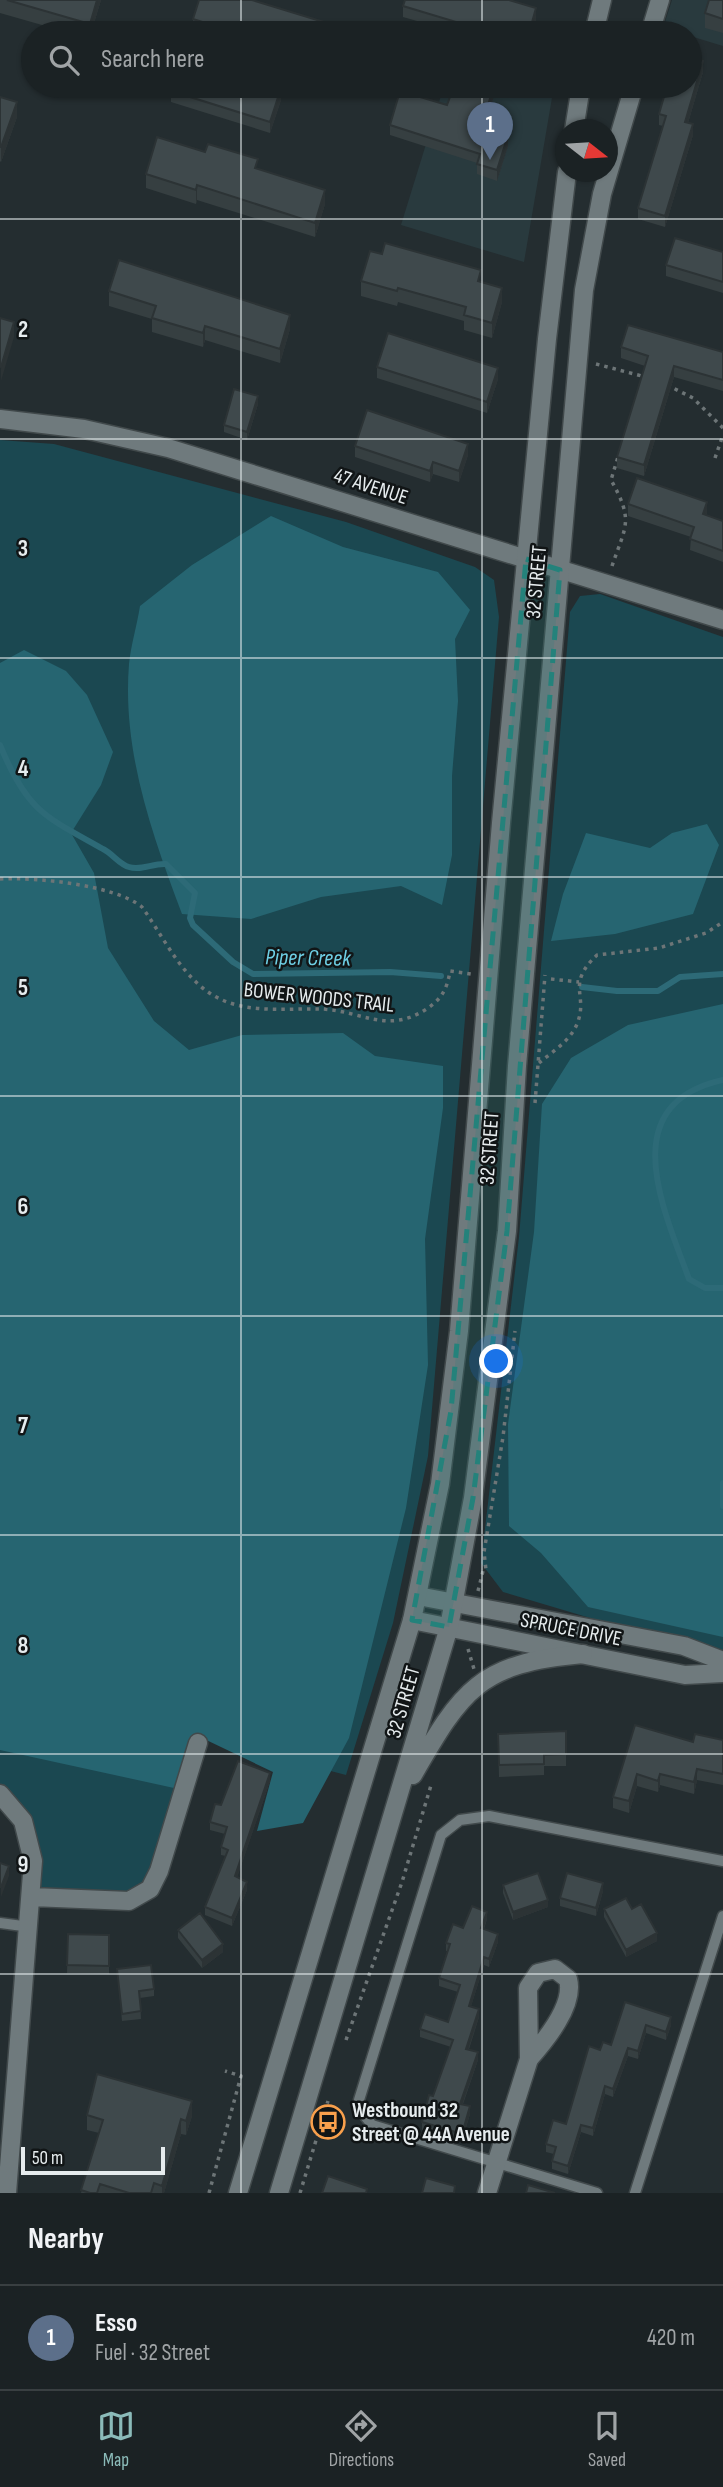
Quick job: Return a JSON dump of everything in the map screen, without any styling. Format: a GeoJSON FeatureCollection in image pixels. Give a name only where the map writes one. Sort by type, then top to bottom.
{"type":"FeatureCollection","features":[{"type":"Feature","properties":{"kind":"main road"},"geometry":{"type":"LineString","coordinates":[[597,21],[602,0]]}},
{"type":"Feature","properties":{"kind":"main road"},"geometry":{"type":"LineString","coordinates":[[647,0],[648,21]]}},
{"type":"Feature","properties":{"kind":"main road"},"geometry":{"type":"LineString","coordinates":[[653,21],[660,0]]}},
{"type":"Feature","properties":{"kind":"main road"},"geometry":{"type":"LineString","coordinates":[[576,119],[579,98]]}},
{"type":"Feature","properties":{"kind":"main road","name":"32 STREET"},"geometry":{"type":"LineString","coordinates":[[279,2193],[449,1627],[473,1498],[507,1231],[517,1066],[586,277],[602,194],[630,98]]}},
{"type":"Feature","properties":{"kind":"main road","name":"32 STREET"},"geometry":{"type":"LineString","coordinates":[[238,2193],[412,1620],[440,1484],[453,1398],[526,559],[547,339],[566,182]]}},
{"type":"Feature","properties":{"kind":"main road","name":"47 AVENUE"},"geometry":{"type":"LineString","coordinates":[[0,419],[84,429],[168,448],[723,620]]}},
{"type":"Feature","properties":{"kind":"main road","name":"SPRUCE DRIVE"},"geometry":{"type":"LineString","coordinates":[[418,1596],[684,1646],[723,1661]]}},
{"type":"Feature","properties":{"kind":"main road","name":"SPRUCE DRIVE"},"geometry":{"type":"LineString","coordinates":[[412,1620],[685,1675],[723,1674]]}},
{"type":"Feature","properties":{"kind":"main road"},"geometry":{"type":"LineString","coordinates":[[399,1799],[445,1720],[482,1681],[521,1662],[583,1654]]}},
{"type":"Feature","properties":{"kind":"main road"},"geometry":{"type":"LineString","coordinates":[[32,1897],[129,1901],[150,1889],[198,1743]]}},
{"type":"Feature","properties":{"kind":"main road"},"geometry":{"type":"LineString","coordinates":[[0,1794],[23,1821],[33,1861],[30,1927],[7,2193]]}},
{"type":"Feature","properties":{"kind":"main road"},"geometry":{"type":"LineString","coordinates":[[487,2193],[529,2059]]}},
{"type":"Feature","properties":{"kind":"lane"},"geometry":{"type":"LineString","coordinates":[[597,2193],[372,2125],[360,2110],[359,2100],[440,1835],[460,1820],[489,1816],[723,1861]]}},
{"type":"Feature","properties":{"kind":"lane"},"geometry":{"type":"LineString","coordinates":[[635,2193],[723,1916]]}},
{"type":"Feature","properties":{"kind":"lane"},"geometry":{"type":"LineString","coordinates":[[0,1923],[30,1927]]}},
{"type":"Feature","properties":{"kind":"path"},"geometry":{"type":"LineString","coordinates":[[594,363],[653,381]]}},
{"type":"Feature","properties":{"kind":"path"},"geometry":{"type":"LineString","coordinates":[[642,377],[649,369]]}},
{"type":"Feature","properties":{"kind":"path"},"geometry":{"type":"LineString","coordinates":[[663,384],[693,398],[723,428]]}},
{"type":"Feature","properties":{"kind":"path"},"geometry":{"type":"LineString","coordinates":[[715,458],[723,435]]}},
{"type":"Feature","properties":{"kind":"path"},"geometry":{"type":"LineString","coordinates":[[612,566],[628,520],[625,505],[611,480],[618,454]]}},
{"type":"Feature","properties":{"kind":"path","name":"BOWER WOODS TRAIL"},"geometry":{"type":"LineString","coordinates":[[0,879],[102,889],[132,899],[142,907],[188,973],[202,988],[231,1003],[276,1010],[324,1009],[393,1023],[417,1015],[439,999],[446,990],[450,971],[477,974]]}},
{"type":"Feature","properties":{"kind":"path"},"geometry":{"type":"LineString","coordinates":[[546,968],[538,1063],[575,1029],[579,1013],[579,982],[583,969],[597,955],[659,948],[706,933],[723,922]]}},
{"type":"Feature","properties":{"kind":"path"},"geometry":{"type":"LineString","coordinates":[[551,979],[579,982]]}},
{"type":"Feature","properties":{"kind":"path"},"geometry":{"type":"LineString","coordinates":[[467,1640],[475,1671]]}},
{"type":"Feature","properties":{"kind":"path"},"geometry":{"type":"LineString","coordinates":[[342,2053],[402,1882],[434,1775]]}},
{"type":"Feature","properties":{"kind":"path"},"geometry":{"type":"LineString","coordinates":[[209,2193],[241,2076],[225,2070]]}},
{"type":"Feature","properties":{"kind":"path"},"geometry":{"type":"LineString","coordinates":[[300,2193],[331,2091]]}},
{"type":"Feature","properties":{"kind":"highlighted area"},"geometry":{"type":"Polygon","coordinates":[[[526,559],[560,570],[507,1231],[473,1498],[449,1627],[412,1620],[451,1411],[526,559]]]}},
{"type":"Feature","properties":{"kind":"shaded area"},"geometry":{"type":"Polygon","coordinates":[[[672,0],[723,0],[723,46],[702,40],[702,21],[665,21],[672,0]]]}},
{"type":"Feature","properties":{"kind":"shaded area"},"geometry":{"type":"Polygon","coordinates":[[[440,98],[552,98],[524,262],[401,225],[440,98]]]}},
{"type":"Feature","properties":{"kind":"shaded area"},"geometry":{"type":"Polygon","coordinates":[[[0,440],[54,444],[346,522],[475,567],[494,580],[499,617],[428,1456],[393,1623],[346,1775],[200,1737],[143,1895],[32,1897],[33,1861],[0,1794],[0,440]]]}},
{"type":"Feature","properties":{"kind":"shaded area"},"geometry":{"type":"Polygon","coordinates":[[[271,516],[343,547],[438,572],[470,610],[455,639],[458,701],[452,776],[452,855],[442,905],[401,886],[321,897],[251,919],[182,914],[150,823],[130,729],[129,664],[140,606],[192,565],[271,516]]]}},
{"type":"Feature","properties":{"kind":"shaded area"},"geometry":{"type":"Polygon","coordinates":[[[600,594],[723,637],[723,1661],[684,1646],[503,1592],[481,1563],[519,1237],[570,612],[580,596],[600,594]]]}},
{"type":"Feature","properties":{"kind":"shaded area"},"geometry":{"type":"Polygon","coordinates":[[[24,650],[66,671],[87,695],[113,752],[101,785],[71,833],[94,873],[108,948],[154,1021],[189,1050],[242,1035],[343,1033],[375,1056],[443,1066],[443,1108],[425,1239],[428,1365],[406,1508],[349,1738],[303,1823],[257,1831],[273,1772],[200,1737],[186,1783],[174,1788],[0,1750],[0,663],[24,650]]]}},
{"type":"Feature","properties":{"kind":"shaded area"},"geometry":{"type":"Polygon","coordinates":[[[707,824],[719,845],[693,914],[615,934],[551,941],[563,894],[586,833],[650,848],[672,833],[707,824]]]}},
{"type":"Feature","properties":{"kind":"shaded area"},"geometry":{"type":"Polygon","coordinates":[[[723,1004],[723,1637],[588,1607],[541,1553],[509,1526],[508,1424],[534,1232],[542,1104],[571,1058],[628,1025],[723,1004]]]}},
{"type":"Feature","properties":{"kind":"building"},"geometry":{"type":"Polygon","coordinates":[[[7,0],[97,0],[91,21],[80,21],[7,0]]]}},
{"type":"Feature","properties":{"kind":"building"},"geometry":{"type":"Polygon","coordinates":[[[199,0],[252,0],[320,21],[199,21],[193,19],[199,0]]]}},
{"type":"Feature","properties":{"kind":"building"},"geometry":{"type":"Polygon","coordinates":[[[405,0],[509,0],[536,8],[532,21],[453,21],[403,6],[405,0]]]}},
{"type":"Feature","properties":{"kind":"building"},"geometry":{"type":"Polygon","coordinates":[[[709,0],[723,0],[723,19],[705,13],[709,0]]]}},
{"type":"Feature","properties":{"kind":"building"},"geometry":{"type":"Polygon","coordinates":[[[0,97],[17,102],[1,147],[0,147],[0,97]]]}},
{"type":"Feature","properties":{"kind":"building"},"geometry":{"type":"Polygon","coordinates":[[[193,98],[278,98],[270,122],[193,98]]]}},
{"type":"Feature","properties":{"kind":"building"},"geometry":{"type":"Polygon","coordinates":[[[398,98],[424,98],[447,105],[450,98],[490,98],[481,127],[508,135],[497,170],[477,164],[480,154],[390,125],[398,98]]]}},
{"type":"Feature","properties":{"kind":"building"},"geometry":{"type":"Polygon","coordinates":[[[664,98],[692,98],[685,122],[693,124],[665,216],[638,208],[666,116],[659,114],[664,98]]]}},
{"type":"Feature","properties":{"kind":"building"},"geometry":{"type":"Polygon","coordinates":[[[157,137],[205,152],[208,144],[258,159],[255,168],[325,190],[315,223],[197,185],[196,190],[146,174],[157,137]]]}},
{"type":"Feature","properties":{"kind":"building"},"geometry":{"type":"Polygon","coordinates":[[[675,238],[723,252],[723,282],[666,265],[675,238]]]}},
{"type":"Feature","properties":{"kind":"building"},"geometry":{"type":"Polygon","coordinates":[[[385,243],[481,270],[478,281],[502,288],[492,323],[464,315],[466,307],[361,281],[370,251],[382,254],[385,243]]]}},
{"type":"Feature","properties":{"kind":"building"},"geometry":{"type":"Polygon","coordinates":[[[119,260],[290,315],[280,349],[205,326],[203,333],[152,318],[156,306],[109,291],[119,260]]]}},
{"type":"Feature","properties":{"kind":"building"},"geometry":{"type":"Polygon","coordinates":[[[0,318],[14,322],[1,367],[0,366],[0,318]]]}},
{"type":"Feature","properties":{"kind":"building"},"geometry":{"type":"Polygon","coordinates":[[[628,325],[723,352],[723,380],[674,366],[644,465],[617,457],[648,356],[621,347],[628,325]]]}},
{"type":"Feature","properties":{"kind":"building"},"geometry":{"type":"Polygon","coordinates":[[[388,333],[498,368],[487,402],[377,367],[388,333]]]}},
{"type":"Feature","properties":{"kind":"building"},"geometry":{"type":"Polygon","coordinates":[[[234,389],[258,396],[247,432],[224,425],[234,389]]]}},
{"type":"Feature","properties":{"kind":"building"},"geometry":{"type":"Polygon","coordinates":[[[367,410],[468,444],[459,471],[433,462],[430,471],[355,446],[367,410]]]}},
{"type":"Feature","properties":{"kind":"building"},"geometry":{"type":"Polygon","coordinates":[[[637,478],[707,502],[703,514],[723,521],[723,551],[690,539],[694,527],[628,504],[637,478]]]}},
{"type":"Feature","properties":{"kind":"building"},"geometry":{"type":"Polygon","coordinates":[[[635,1725],[693,1742],[695,1734],[723,1740],[723,1774],[697,1769],[694,1782],[660,1774],[658,1781],[637,1774],[629,1801],[613,1797],[635,1725]]]}},
{"type":"Feature","properties":{"kind":"building"},"geometry":{"type":"Polygon","coordinates":[[[566,1731],[566,1754],[544,1755],[544,1764],[499,1765],[498,1734],[566,1731]]]}},
{"type":"Feature","properties":{"kind":"building"},"geometry":{"type":"Polygon","coordinates":[[[238,1761],[270,1773],[235,1876],[247,1882],[232,1918],[205,1907],[228,1850],[221,1847],[227,1827],[210,1822],[215,1804],[221,1805],[238,1761]]]}},
{"type":"Feature","properties":{"kind":"building"},"geometry":{"type":"Polygon","coordinates":[[[0,1863],[9,1866],[1,1887],[0,1887],[0,1863]]]}},
{"type":"Feature","properties":{"kind":"building"},"geometry":{"type":"Polygon","coordinates":[[[538,1873],[548,1900],[513,1912],[503,1885],[538,1873]]]}},
{"type":"Feature","properties":{"kind":"building"},"geometry":{"type":"Polygon","coordinates":[[[567,1873],[603,1883],[596,1908],[560,1898],[567,1873]]]}},
{"type":"Feature","properties":{"kind":"building"},"geometry":{"type":"Polygon","coordinates":[[[626,1898],[632,1909],[641,1904],[657,1933],[626,1950],[604,1909],[626,1898]]]}},
{"type":"Feature","properties":{"kind":"building"},"geometry":{"type":"Polygon","coordinates":[[[472,1906],[487,1912],[481,1928],[498,1934],[489,1959],[484,1957],[469,2006],[479,2009],[466,2049],[478,2052],[460,2104],[470,2106],[462,2134],[422,2122],[429,2095],[433,2096],[453,2040],[420,2029],[425,2014],[448,2022],[460,1985],[439,1978],[450,1944],[446,1943],[453,1924],[463,1928],[472,1906]]]}},
{"type":"Feature","properties":{"kind":"building"},"geometry":{"type":"Polygon","coordinates":[[[200,1913],[223,1944],[202,1960],[178,1930],[200,1913]]]}},
{"type":"Feature","properties":{"kind":"building"},"geometry":{"type":"Polygon","coordinates":[[[68,1934],[109,1935],[109,1966],[67,1965],[68,1934]]]}},
{"type":"Feature","properties":{"kind":"building"},"geometry":{"type":"Polygon","coordinates":[[[151,1965],[154,1989],[139,1991],[141,2011],[122,2014],[117,1969],[151,1965]]]}},
{"type":"Feature","properties":{"kind":"building"},"geometry":{"type":"Polygon","coordinates":[[[625,2002],[671,2017],[666,2032],[646,2025],[638,2051],[628,2048],[613,2089],[605,2086],[593,2128],[581,2125],[568,2166],[552,2161],[556,2147],[546,2144],[553,2120],[566,2124],[589,2046],[600,2050],[603,2042],[611,2045],[625,2002]]]}},
{"type":"Feature","properties":{"kind":"building"},"geometry":{"type":"Polygon","coordinates":[[[97,2074],[192,2101],[186,2121],[181,2119],[162,2186],[154,2183],[151,2193],[129,2193],[100,2184],[97,2193],[81,2190],[103,2120],[87,2115],[97,2074]]]}},
{"type":"Feature","properties":{"kind":"building"},"geometry":{"type":"Polygon","coordinates":[[[328,2176],[367,2189],[366,2193],[322,2193],[328,2176]]]}},
{"type":"Feature","properties":{"kind":"building"},"geometry":{"type":"Polygon","coordinates":[[[426,2178],[455,2186],[454,2193],[422,2193],[426,2178]]]}},
{"type":"Feature","properties":{"kind":"building"},"geometry":{"type":"Polygon","coordinates":[[[528,2185],[555,2193],[526,2193],[528,2185]]]}},
{"type":"Feature","properties":{"kind":"waterway","name":"Piper Creek"},"geometry":{"type":"LineString","coordinates":[[0,745],[19,784],[29,798],[52,819],[129,867],[166,864],[195,893],[190,918],[193,925],[233,962],[253,974],[390,972],[441,976]]}},
{"type":"Feature","properties":{"kind":"waterway","name":"Piper Creek"},"geometry":{"type":"LineString","coordinates":[[582,987],[617,991],[658,991],[680,977],[723,974]]}},
{"type":"Feature","properties":{"kind":"waterway","name":"Piper Creek"},"geometry":{"type":"LineString","coordinates":[[723,1080],[689,1093],[668,1111],[657,1135],[655,1162],[668,1221],[689,1279],[705,1288],[723,1288]]}},
{"type":"Feature","properties":{"kind":"waterway","name":"Piper Creek"},"geometry":{"type":"LineString","coordinates":[[723,1483],[723,1506]]}},
{"type":"Feature","properties":{"kind":"place","name":"Esso"},"geometry":{"type":"Point","coordinates":[490,160]}},
{"type":"Feature","properties":{"kind":"place","name":"Westbound 32 Street @ 44A Avenue"},"geometry":{"type":"Point","coordinates":[328,2122]}}]}
